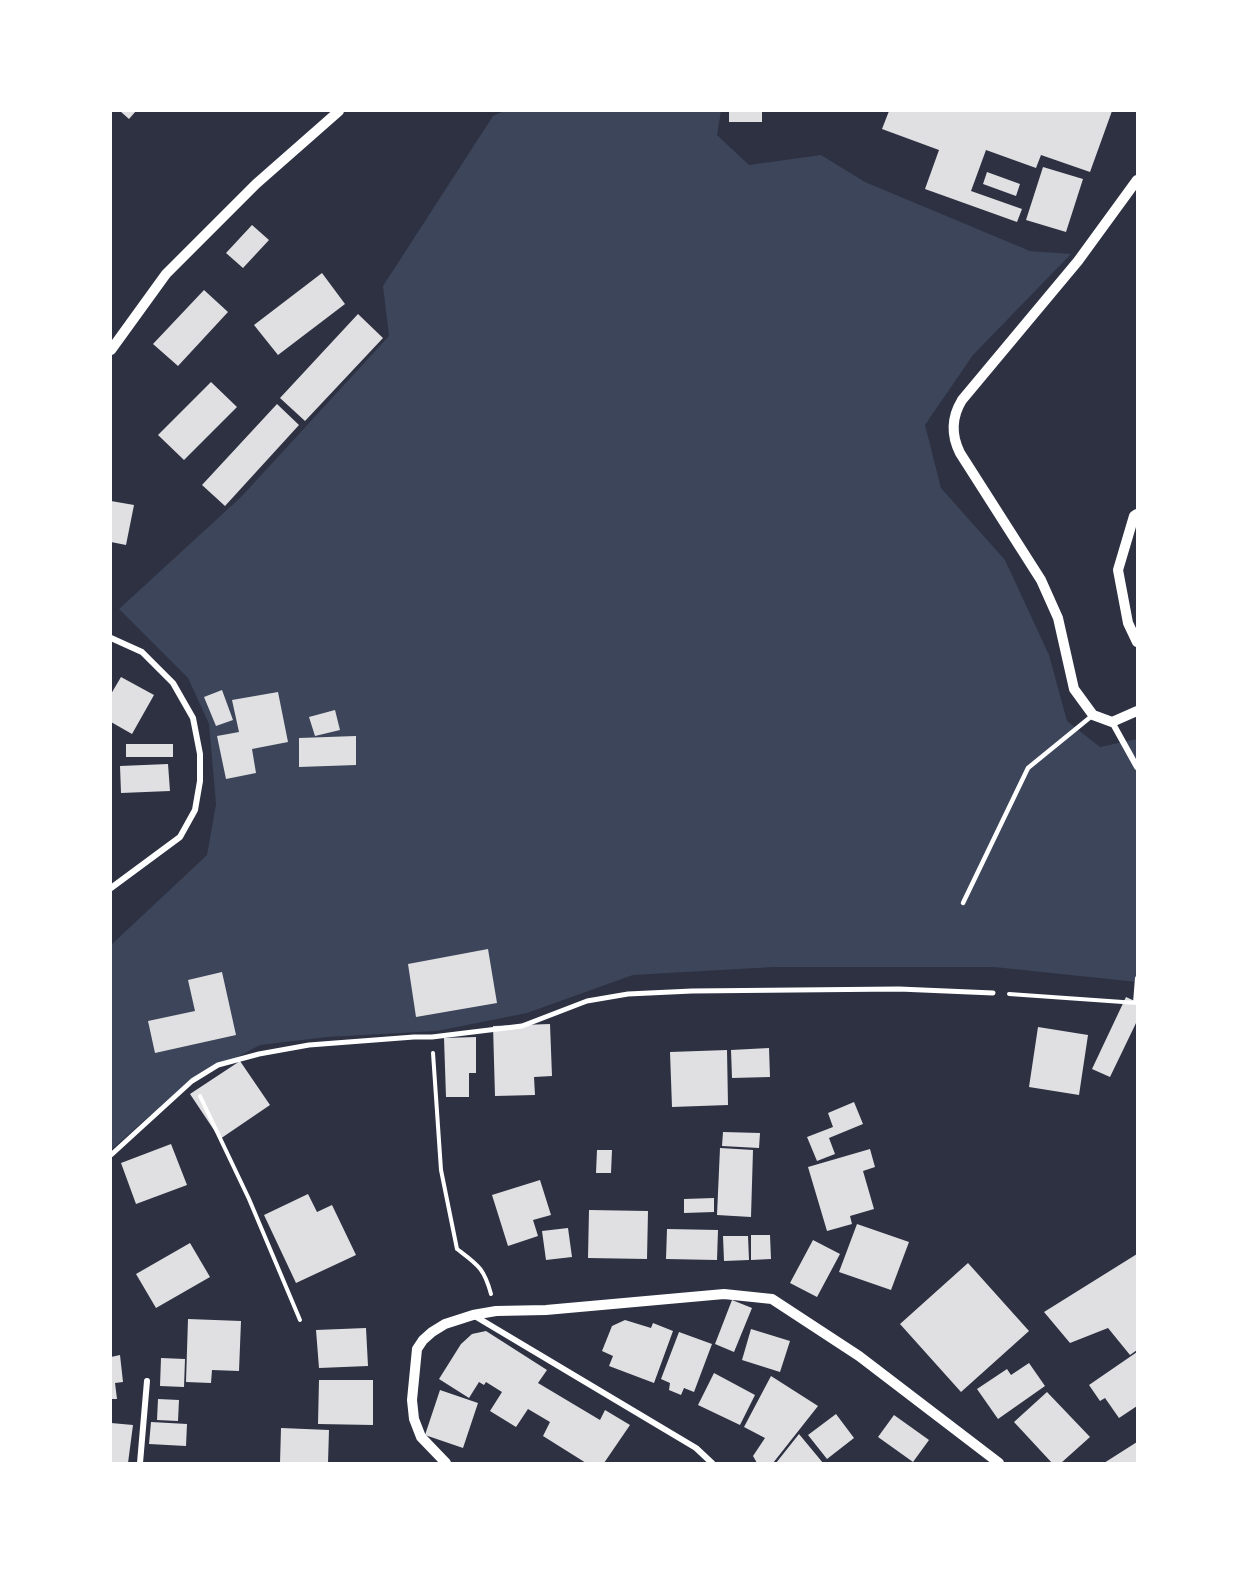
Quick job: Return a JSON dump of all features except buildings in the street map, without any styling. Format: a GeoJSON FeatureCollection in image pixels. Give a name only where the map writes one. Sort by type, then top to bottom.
{"type":"FeatureCollection","features":[{"type":"Feature","properties":{"kind":"street"},"geometry":{"type":"LineString","coordinates":[[111,350],[166,274],[256,184],[339,111]]}},
{"type":"Feature","properties":{"kind":"street"},"geometry":{"type":"LineString","coordinates":[[1137,180],[1078,261],[962,400],[954,417],[953,426],[953,435],[960,453],[1041,580],[1058,618],[1074,689],[1093,715],[1112,722],[1137,767]]}},
{"type":"Feature","properties":{"kind":"street"},"geometry":{"type":"LineString","coordinates":[[1137,514],[1134,516],[1118,570],[1128,623],[1137,642]]}},
{"type":"Feature","properties":{"kind":"street"},"geometry":{"type":"LineString","coordinates":[[111,638],[142,652],[173,683],[193,718],[200,754],[200,781],[195,810],[180,837],[111,888]]}},
{"type":"Feature","properties":{"kind":"street"},"geometry":{"type":"LineString","coordinates":[[1112,722],[1137,711]]}},
{"type":"Feature","properties":{"kind":"street"},"geometry":{"type":"LineString","coordinates":[[111,1155],[192,1080],[218,1065],[259,1053],[309,1045],[432,1037],[522,1026],[586,1001],[628,994],[692,991],[899,989],[993,993]]}},
{"type":"Feature","properties":{"kind":"street"},"geometry":{"type":"LineString","coordinates":[[446,1463],[421,1437],[414,1419],[412,1400],[417,1350],[423,1340],[445,1324],[473,1315],[496,1311],[546,1310],[724,1294],[772,1299],[859,1356],[999,1463]]}},
{"type":"Feature","properties":{"kind":"street"},"geometry":{"type":"LineString","coordinates":[[473,1315],[696,1448],[712,1463]]}},
{"type":"Feature","properties":{"kind":"street"},"geometry":{"type":"LineString","coordinates":[[140,1463],[147,1381]]}},
{"type":"Feature","properties":{"kind":"lane"},"geometry":{"type":"LineString","coordinates":[[963,903],[1028,768],[1093,715]]}},
{"type":"Feature","properties":{"kind":"path"},"geometry":{"type":"LineString","coordinates":[[993,993],[1136,1003],[1137,978]]}},
{"type":"Feature","properties":{"kind":"path"},"geometry":{"type":"LineString","coordinates":[[432,1037],[441,1170],[457,1249],[478,1265],[486,1275]]}},
{"type":"Feature","properties":{"kind":"path"},"geometry":{"type":"LineString","coordinates":[[192,1080],[249,1199],[300,1320]]}},
{"type":"Feature","properties":{"kind":"shaded area"},"geometry":{"type":"Polygon","coordinates":[[[504,111],[721,111],[717,135],[749,165],[821,155],[865,182],[1030,251],[1071,254],[973,355],[925,425],[941,488],[1005,560],[1049,655],[1067,721],[1100,747],[1137,739],[1137,982],[994,967],[774,967],[633,975],[527,1013],[437,1031],[327,1037],[260,1045],[202,1076],[147,1118],[111,1150],[111,945],[207,855],[216,804],[209,724],[188,678],[119,609],[241,497],[389,336],[383,286],[493,116],[504,111]]]}}]}
